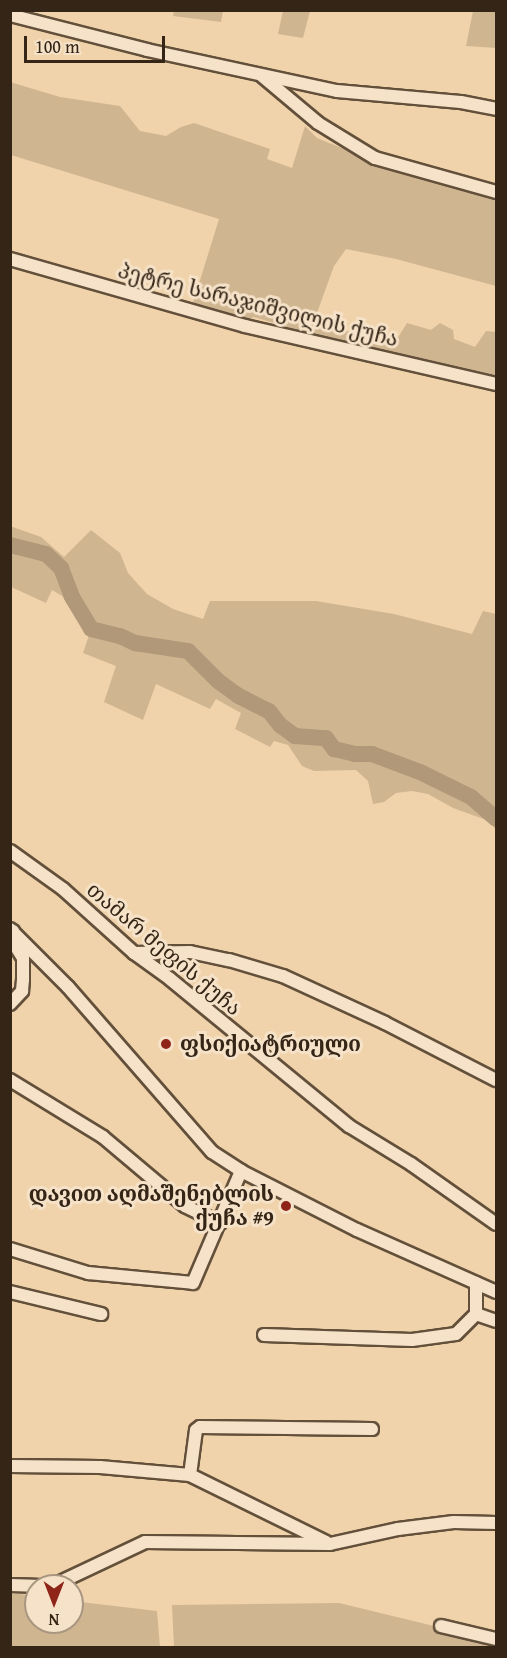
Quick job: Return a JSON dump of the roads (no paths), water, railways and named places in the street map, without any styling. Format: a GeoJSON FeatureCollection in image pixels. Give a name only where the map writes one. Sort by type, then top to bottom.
{"type":"FeatureCollection","features":[{"type":"Feature","properties":{"kind":"street"},"geometry":{"type":"LineString","coordinates":[[10,15],[147,50],[337,91],[461,102],[496,110]]}},
{"type":"Feature","properties":{"kind":"street"},"geometry":{"type":"LineString","coordinates":[[259,74],[318,123],[375,158],[496,192]]}},
{"type":"Feature","properties":{"kind":"street","name":"პეტრე სარაჯიშვილის ქუჩა"},"geometry":{"type":"LineString","coordinates":[[10,259],[245,326],[496,384]]}},
{"type":"Feature","properties":{"kind":"street","name":"თამარ მეფის ქუჩა"},"geometry":{"type":"LineString","coordinates":[[10,851],[63,889],[134,953],[170,979],[349,1126],[411,1164],[496,1224]]}},
{"type":"Feature","properties":{"kind":"street"},"geometry":{"type":"LineString","coordinates":[[10,1004],[22,991],[23,980],[23,958],[15,945],[11,929]]}},
{"type":"Feature","properties":{"kind":"street"},"geometry":{"type":"LineString","coordinates":[[11,929],[68,987],[212,1152],[241,1171],[357,1230],[496,1292]]}},
{"type":"Feature","properties":{"kind":"street"},"geometry":{"type":"LineString","coordinates":[[134,953],[190,952],[229,960],[283,976],[385,1023],[496,1080]]}},
{"type":"Feature","properties":{"kind":"street"},"geometry":{"type":"LineString","coordinates":[[10,1080],[30,1095],[103,1137],[185,1206],[220,1223]]}},
{"type":"Feature","properties":{"kind":"street"},"geometry":{"type":"LineString","coordinates":[[10,1250],[88,1272],[190,1284],[194,1281],[241,1171]]}},
{"type":"Feature","properties":{"kind":"street"},"geometry":{"type":"LineString","coordinates":[[264,1335],[412,1340],[456,1334],[476,1314],[476,1283]]}},
{"type":"Feature","properties":{"kind":"street"},"geometry":{"type":"LineString","coordinates":[[10,1292],[101,1314]]}},
{"type":"Feature","properties":{"kind":"street"},"geometry":{"type":"LineString","coordinates":[[476,1314],[496,1321]]}},
{"type":"Feature","properties":{"kind":"street"},"geometry":{"type":"LineString","coordinates":[[190,1475],[196,1430],[200,1427],[372,1429]]}},
{"type":"Feature","properties":{"kind":"street"},"geometry":{"type":"LineString","coordinates":[[10,1466],[100,1467],[190,1475],[330,1544]]}},
{"type":"Feature","properties":{"kind":"street"},"geometry":{"type":"LineString","coordinates":[[77,1574],[145,1542],[330,1544],[398,1530],[454,1522],[496,1523]]}},
{"type":"Feature","properties":{"kind":"street"},"geometry":{"type":"LineString","coordinates":[[441,1626],[496,1639]]}},
{"type":"Feature","properties":{"kind":"waterway"},"geometry":{"type":"LineString","coordinates":[[10,545],[46,554],[61,568],[72,597],[91,629],[120,636],[135,643],[188,651],[218,681],[237,695],[269,711],[280,725],[295,736],[326,738],[334,749],[355,754],[372,754],[420,772],[471,797],[496,819]]}},
{"type":"Feature","properties":{"kind":"place","name":"ფსიქიატრიული"},"geometry":{"type":"Point","coordinates":[166,1044]}},
{"type":"Feature","properties":{"kind":"place","name":"დავით აღმაშენებლის ქუჩა #9"},"geometry":{"type":"Point","coordinates":[286,1206]}}]}
